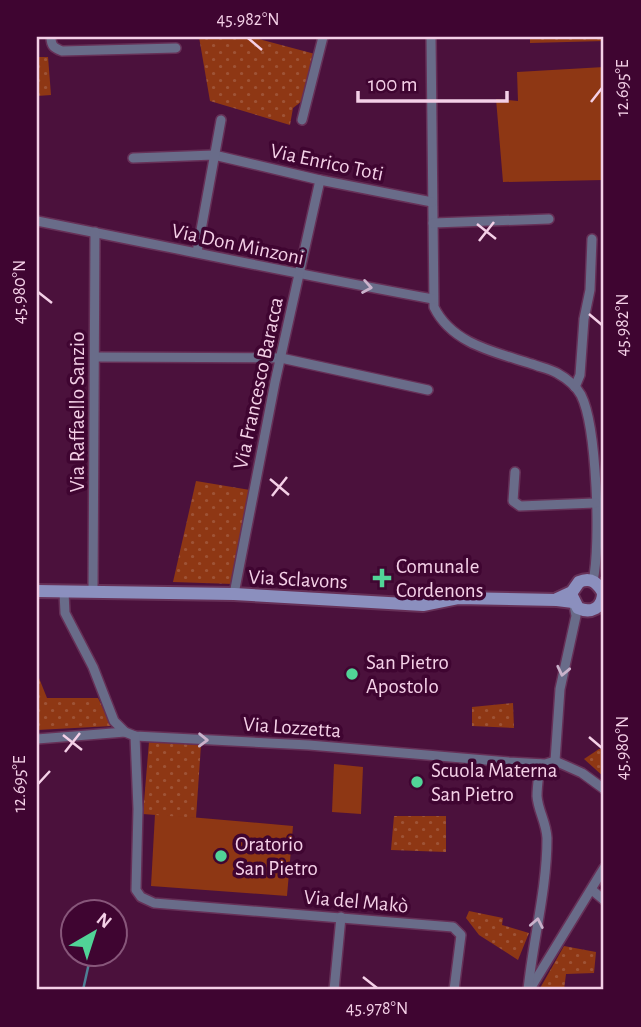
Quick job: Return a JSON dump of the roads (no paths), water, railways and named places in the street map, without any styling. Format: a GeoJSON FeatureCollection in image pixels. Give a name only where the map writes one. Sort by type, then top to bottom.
{"type":"FeatureCollection","features":[{"type":"Feature","properties":{"kind":"street"},"geometry":{"type":"LineString","coordinates":[[51,37],[51,43],[62,51],[176,48]]}},
{"type":"Feature","properties":{"kind":"street"},"geometry":{"type":"LineString","coordinates":[[302,120],[323,37]]}},
{"type":"Feature","properties":{"kind":"street"},"geometry":{"type":"LineString","coordinates":[[431,37],[433,299],[440,318],[459,336],[476,346],[555,372],[575,387],[580,395],[591,431],[596,503],[593,581]]}},
{"type":"Feature","properties":{"kind":"street"},"geometry":{"type":"LineString","coordinates":[[197,252],[221,120]]}},
{"type":"Feature","properties":{"kind":"street","name":"Via Enrico Toti"},"geometry":{"type":"LineString","coordinates":[[133,158],[214,155],[432,202]]}},
{"type":"Feature","properties":{"kind":"street","name":"Via Francesco Baracca"},"geometry":{"type":"LineString","coordinates":[[234,594],[320,180]]}},
{"type":"Feature","properties":{"kind":"street"},"geometry":{"type":"LineString","coordinates":[[433,223],[549,219]]}},
{"type":"Feature","properties":{"kind":"street","name":"Via Don Minzoni"},"geometry":{"type":"LineString","coordinates":[[37,221],[300,275],[433,299]]}},
{"type":"Feature","properties":{"kind":"street","name":"Via Raffaello Sanzio"},"geometry":{"type":"LineString","coordinates":[[93,591],[94,232]]}},
{"type":"Feature","properties":{"kind":"street"},"geometry":{"type":"LineString","coordinates":[[575,387],[580,375],[584,319],[590,290],[592,239]]}},
{"type":"Feature","properties":{"kind":"street"},"geometry":{"type":"LineString","coordinates":[[95,357],[281,358],[428,390]]}},
{"type":"Feature","properties":{"kind":"street"},"geometry":{"type":"LineString","coordinates":[[515,472],[513,501],[520,506],[596,503]]}},
{"type":"Feature","properties":{"kind":"street","name":"Via Sclavons"},"geometry":{"type":"LineString","coordinates":[[37,591],[234,594],[423,605],[458,598],[573,600],[588,611],[593,610],[603,598],[598,584],[593,581],[579,582],[573,600]]}},
{"type":"Feature","properties":{"kind":"street"},"geometry":{"type":"LineString","coordinates":[[64,592],[65,613],[93,667],[114,721],[124,732]]}},
{"type":"Feature","properties":{"kind":"street"},"geometry":{"type":"LineString","coordinates":[[573,600],[576,616],[559,689],[555,761],[582,773],[604,789]]}},
{"type":"Feature","properties":{"kind":"street"},"geometry":{"type":"LineString","coordinates":[[37,739],[124,732]]}},
{"type":"Feature","properties":{"kind":"street","name":"Via Lozzetta"},"geometry":{"type":"LineString","coordinates":[[124,732],[135,736],[540,764],[555,761]]}},
{"type":"Feature","properties":{"kind":"street","name":"Via del Makò"},"geometry":{"type":"LineString","coordinates":[[135,736],[138,810],[136,890],[141,897],[154,903],[453,927],[461,934],[454,990]]}},
{"type":"Feature","properties":{"kind":"street"},"geometry":{"type":"LineString","coordinates":[[529,990],[547,840],[546,821],[537,798],[540,764]]}},
{"type":"Feature","properties":{"kind":"street"},"geometry":{"type":"LineString","coordinates":[[529,990],[604,868]]}},
{"type":"Feature","properties":{"kind":"street"},"geometry":{"type":"LineString","coordinates":[[592,890],[604,900]]}},
{"type":"Feature","properties":{"kind":"street"},"geometry":{"type":"LineString","coordinates":[[334,990],[341,917]]}},
{"type":"Feature","properties":{"kind":"waterway"},"geometry":{"type":"LineString","coordinates":[[83,990],[88,968]]}},
{"type":"Feature","properties":{"kind":"place","name":"Comunale Cordenons"},"geometry":{"type":"Point","coordinates":[382,578]}},
{"type":"Feature","properties":{"kind":"place","name":"San Pietro Apostolo"},"geometry":{"type":"Point","coordinates":[352,674]}},
{"type":"Feature","properties":{"kind":"place","name":"Scuola Materna San Pietro"},"geometry":{"type":"Point","coordinates":[417,782]}},
{"type":"Feature","properties":{"kind":"place","name":"Oratorio San Pietro"},"geometry":{"type":"Point","coordinates":[221,856]}}]}
